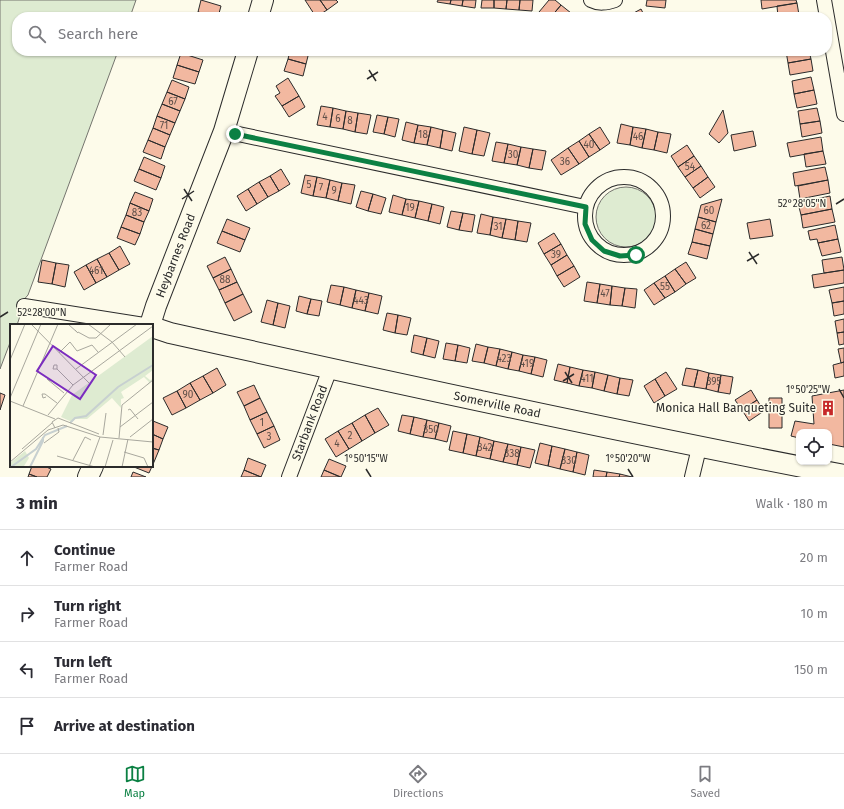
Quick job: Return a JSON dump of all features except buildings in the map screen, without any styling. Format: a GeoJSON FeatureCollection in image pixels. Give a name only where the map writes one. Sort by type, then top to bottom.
{"type":"FeatureCollection","features":[{"type":"Feature","properties":{"kind":"street"},"geometry":{"type":"LineString","coordinates":[[259,12],[263,0]]}},
{"type":"Feature","properties":{"kind":"street"},"geometry":{"type":"LineString","coordinates":[[591,0],[606,3],[615,0]]}},
{"type":"Feature","properties":{"kind":"street"},"geometry":{"type":"LineString","coordinates":[[824,0],[826,12]]}},
{"type":"Feature","properties":{"kind":"street"},"geometry":{"type":"LineString","coordinates":[[832,46],[844,114]]}},
{"type":"Feature","properties":{"kind":"street","name":"Heybarnes Road"},"geometry":{"type":"LineString","coordinates":[[152,324],[156,306],[224,131],[246,56]]}},
{"type":"Feature","properties":{"kind":"street"},"geometry":{"type":"LineString","coordinates":[[224,131],[586,207]]}},
{"type":"Feature","properties":{"kind":"street"},"geometry":{"type":"LineString","coordinates":[[621,177],[638,179],[652,187],[661,201],[664,217],[661,233],[651,247],[636,255],[620,256],[604,251],[592,240],[585,224],[586,207],[593,193],[605,182],[621,177]]}},
{"type":"Feature","properties":{"kind":"street"},"geometry":{"type":"LineString","coordinates":[[24,306],[138,324]]}},
{"type":"Feature","properties":{"kind":"street","name":"Somerville Road"},"geometry":{"type":"LineString","coordinates":[[153,327],[170,334],[330,369],[699,448],[844,475]]}},
{"type":"Feature","properties":{"kind":"street","name":"Starbank Road"},"geometry":{"type":"LineString","coordinates":[[289,477],[330,369]]}},
{"type":"Feature","properties":{"kind":"street"},"geometry":{"type":"LineString","coordinates":[[692,477],[699,448]]}},
{"type":"Feature","properties":{"kind":"street"},"geometry":{"type":"LineString","coordinates":[[88,477],[93,467]]}},
{"type":"Feature","properties":{"kind":"green space"},"geometry":{"type":"Polygon","coordinates":[[[0,0],[136,0],[132,12],[12,12],[12,56],[116,56],[28,295],[20,304],[20,316],[17,324],[10,324],[10,343],[0,369],[0,0]]]}},
{"type":"Feature","properties":{"kind":"green space"},"geometry":{"type":"Polygon","coordinates":[[[626,187],[643,192],[651,200],[656,217],[651,234],[643,242],[626,247],[609,242],[601,234],[596,217],[601,200],[609,192],[626,187]]]}},
{"type":"Feature","properties":{"kind":"place","name":"Monica Hall Banqueting Suite"},"geometry":{"type":"Point","coordinates":[828,408]}},
{"type":"Feature","properties":{"kind":"route"},"geometry":{"type":"LineString","coordinates":[[235,134],[586,207],[585,224],[592,240],[604,251],[620,256],[636,255]]}}]}
